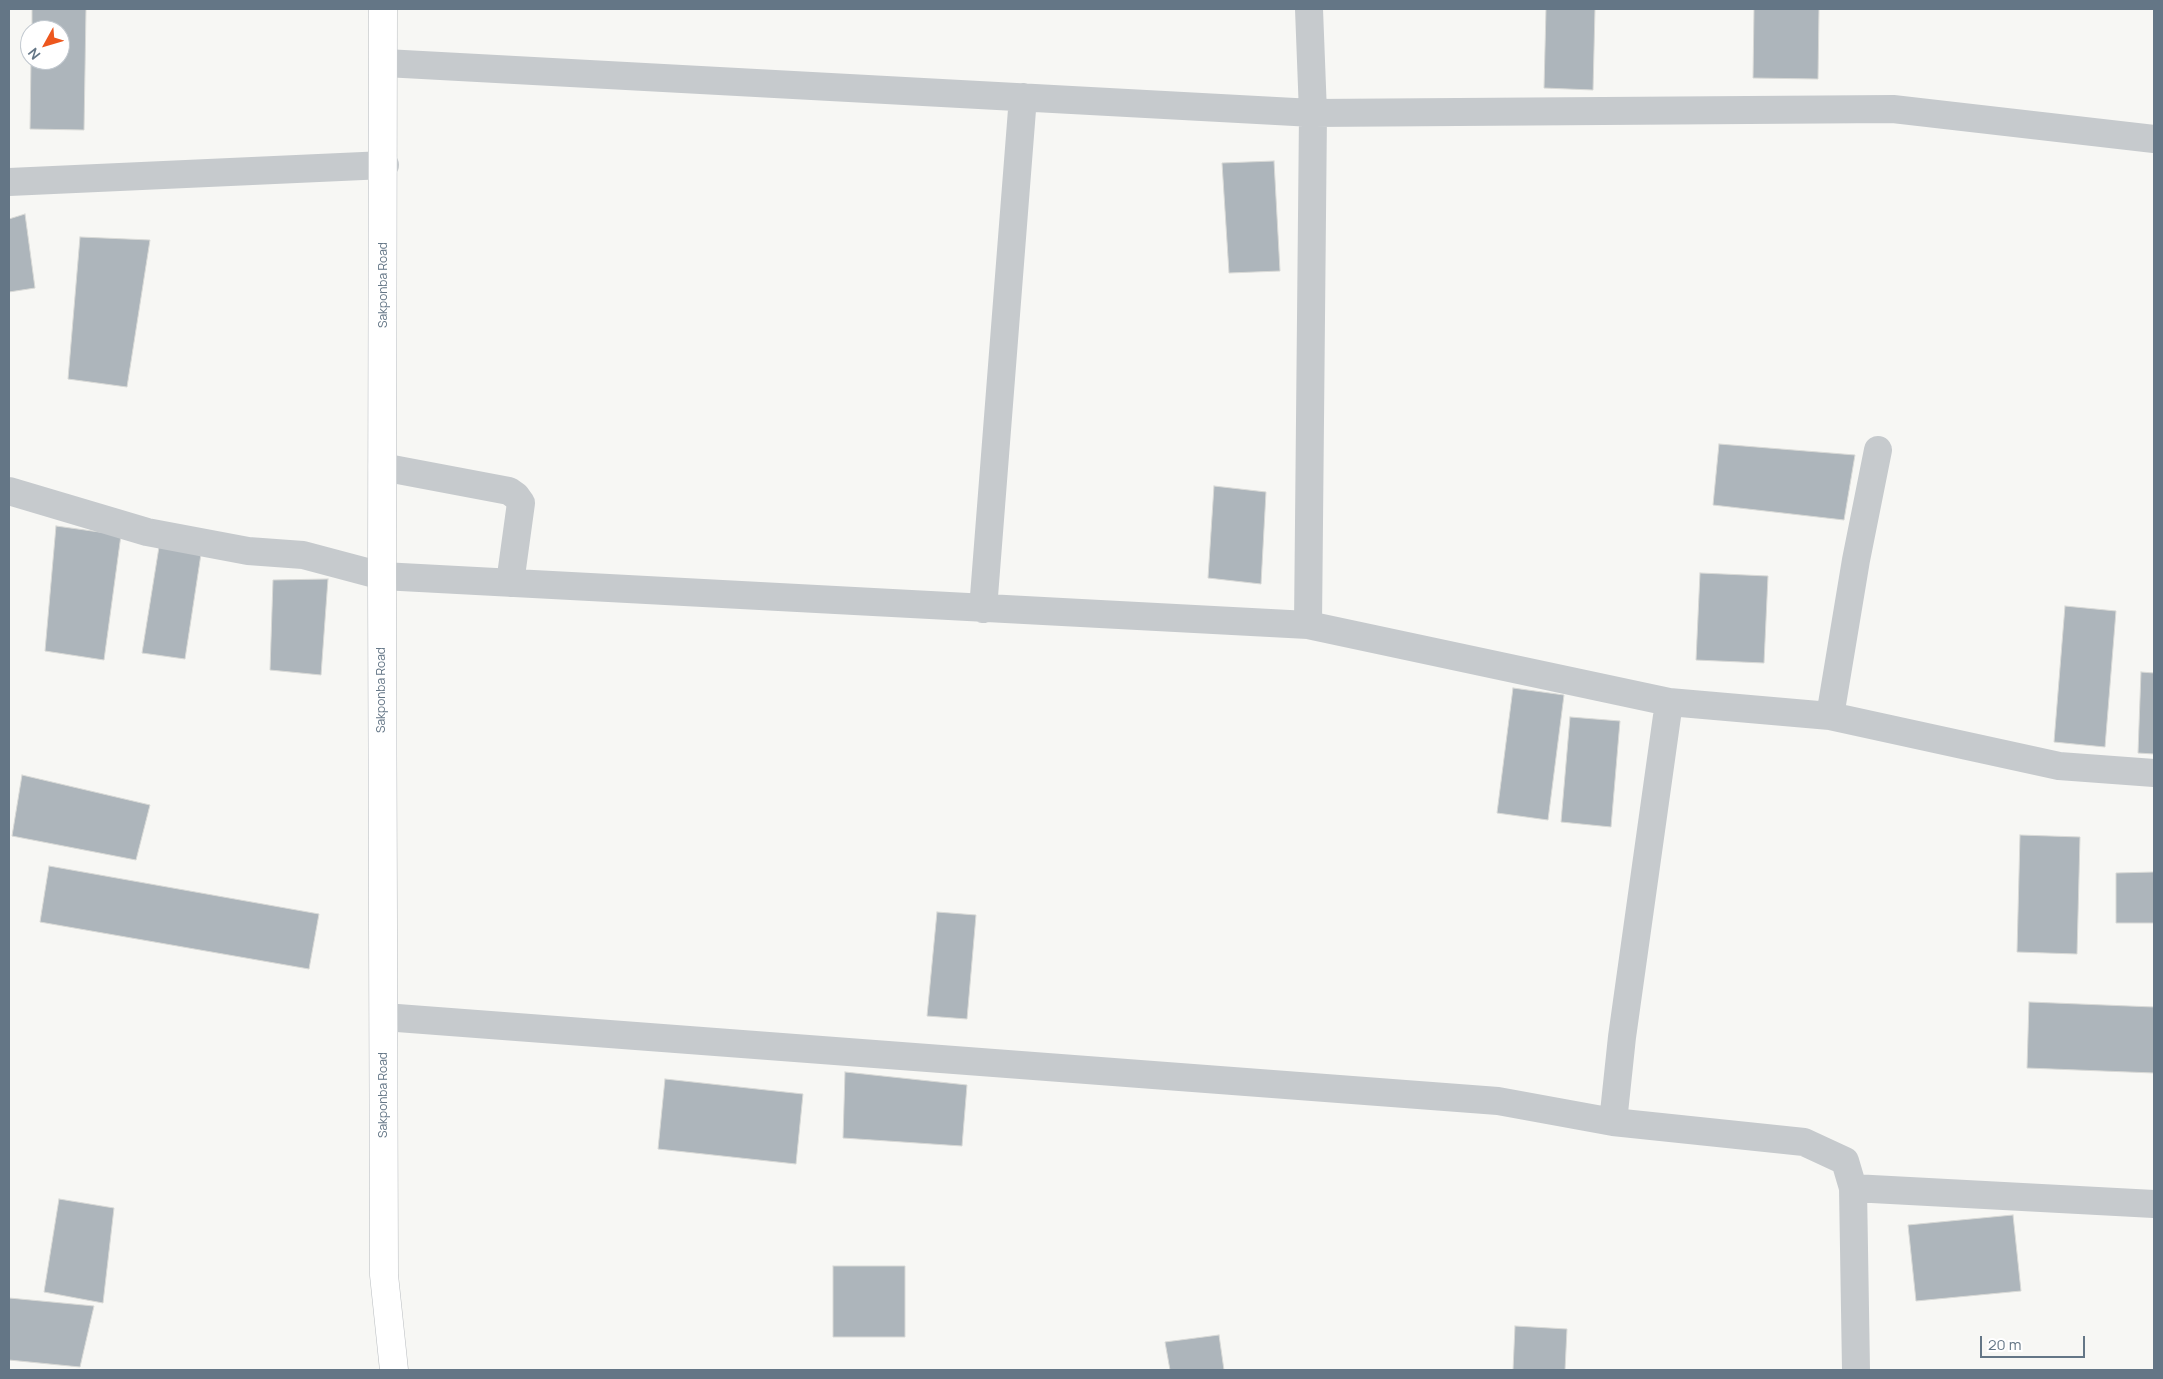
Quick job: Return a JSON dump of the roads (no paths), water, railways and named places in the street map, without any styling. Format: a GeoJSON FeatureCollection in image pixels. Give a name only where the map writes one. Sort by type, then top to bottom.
{"type":"FeatureCollection","features":[{"type":"Feature","properties":{"kind":"main road","name":"Sakponba Road"},"geometry":{"type":"LineString","coordinates":[[383,9],[385,62],[382,467],[384,1276],[394,1370]]}},
{"type":"Feature","properties":{"kind":"street"},"geometry":{"type":"LineString","coordinates":[[1308,626],[1313,113],[1309,9]]}},
{"type":"Feature","properties":{"kind":"street"},"geometry":{"type":"LineString","coordinates":[[385,62],[1313,113],[1893,110],[2154,139]]}},
{"type":"Feature","properties":{"kind":"street"},"geometry":{"type":"LineString","coordinates":[[983,609],[1023,97]]}},
{"type":"Feature","properties":{"kind":"street"},"geometry":{"type":"LineString","coordinates":[[9,182],[385,165]]}},
{"type":"Feature","properties":{"kind":"street"},"geometry":{"type":"LineString","coordinates":[[1830,716],[1856,560],[1878,450]]}},
{"type":"Feature","properties":{"kind":"street"},"geometry":{"type":"LineString","coordinates":[[382,467],[510,491],[516,496],[521,503],[510,583]]}},
{"type":"Feature","properties":{"kind":"street"},"geometry":{"type":"LineString","coordinates":[[9,491],[146,532],[248,551],[303,555],[382,576],[1308,626],[1669,702],[1830,716],[2059,766],[2154,773]]}},
{"type":"Feature","properties":{"kind":"street"},"geometry":{"type":"LineString","coordinates":[[1613,1122],[1622,1037],[1669,702]]}},
{"type":"Feature","properties":{"kind":"street"},"geometry":{"type":"LineString","coordinates":[[384,1017],[1488,1100],[1613,1122],[1804,1142],[1845,1161],[1853,1188],[1856,1370]]}},
{"type":"Feature","properties":{"kind":"street"},"geometry":{"type":"LineString","coordinates":[[1853,1188],[2154,1204]]}}]}
